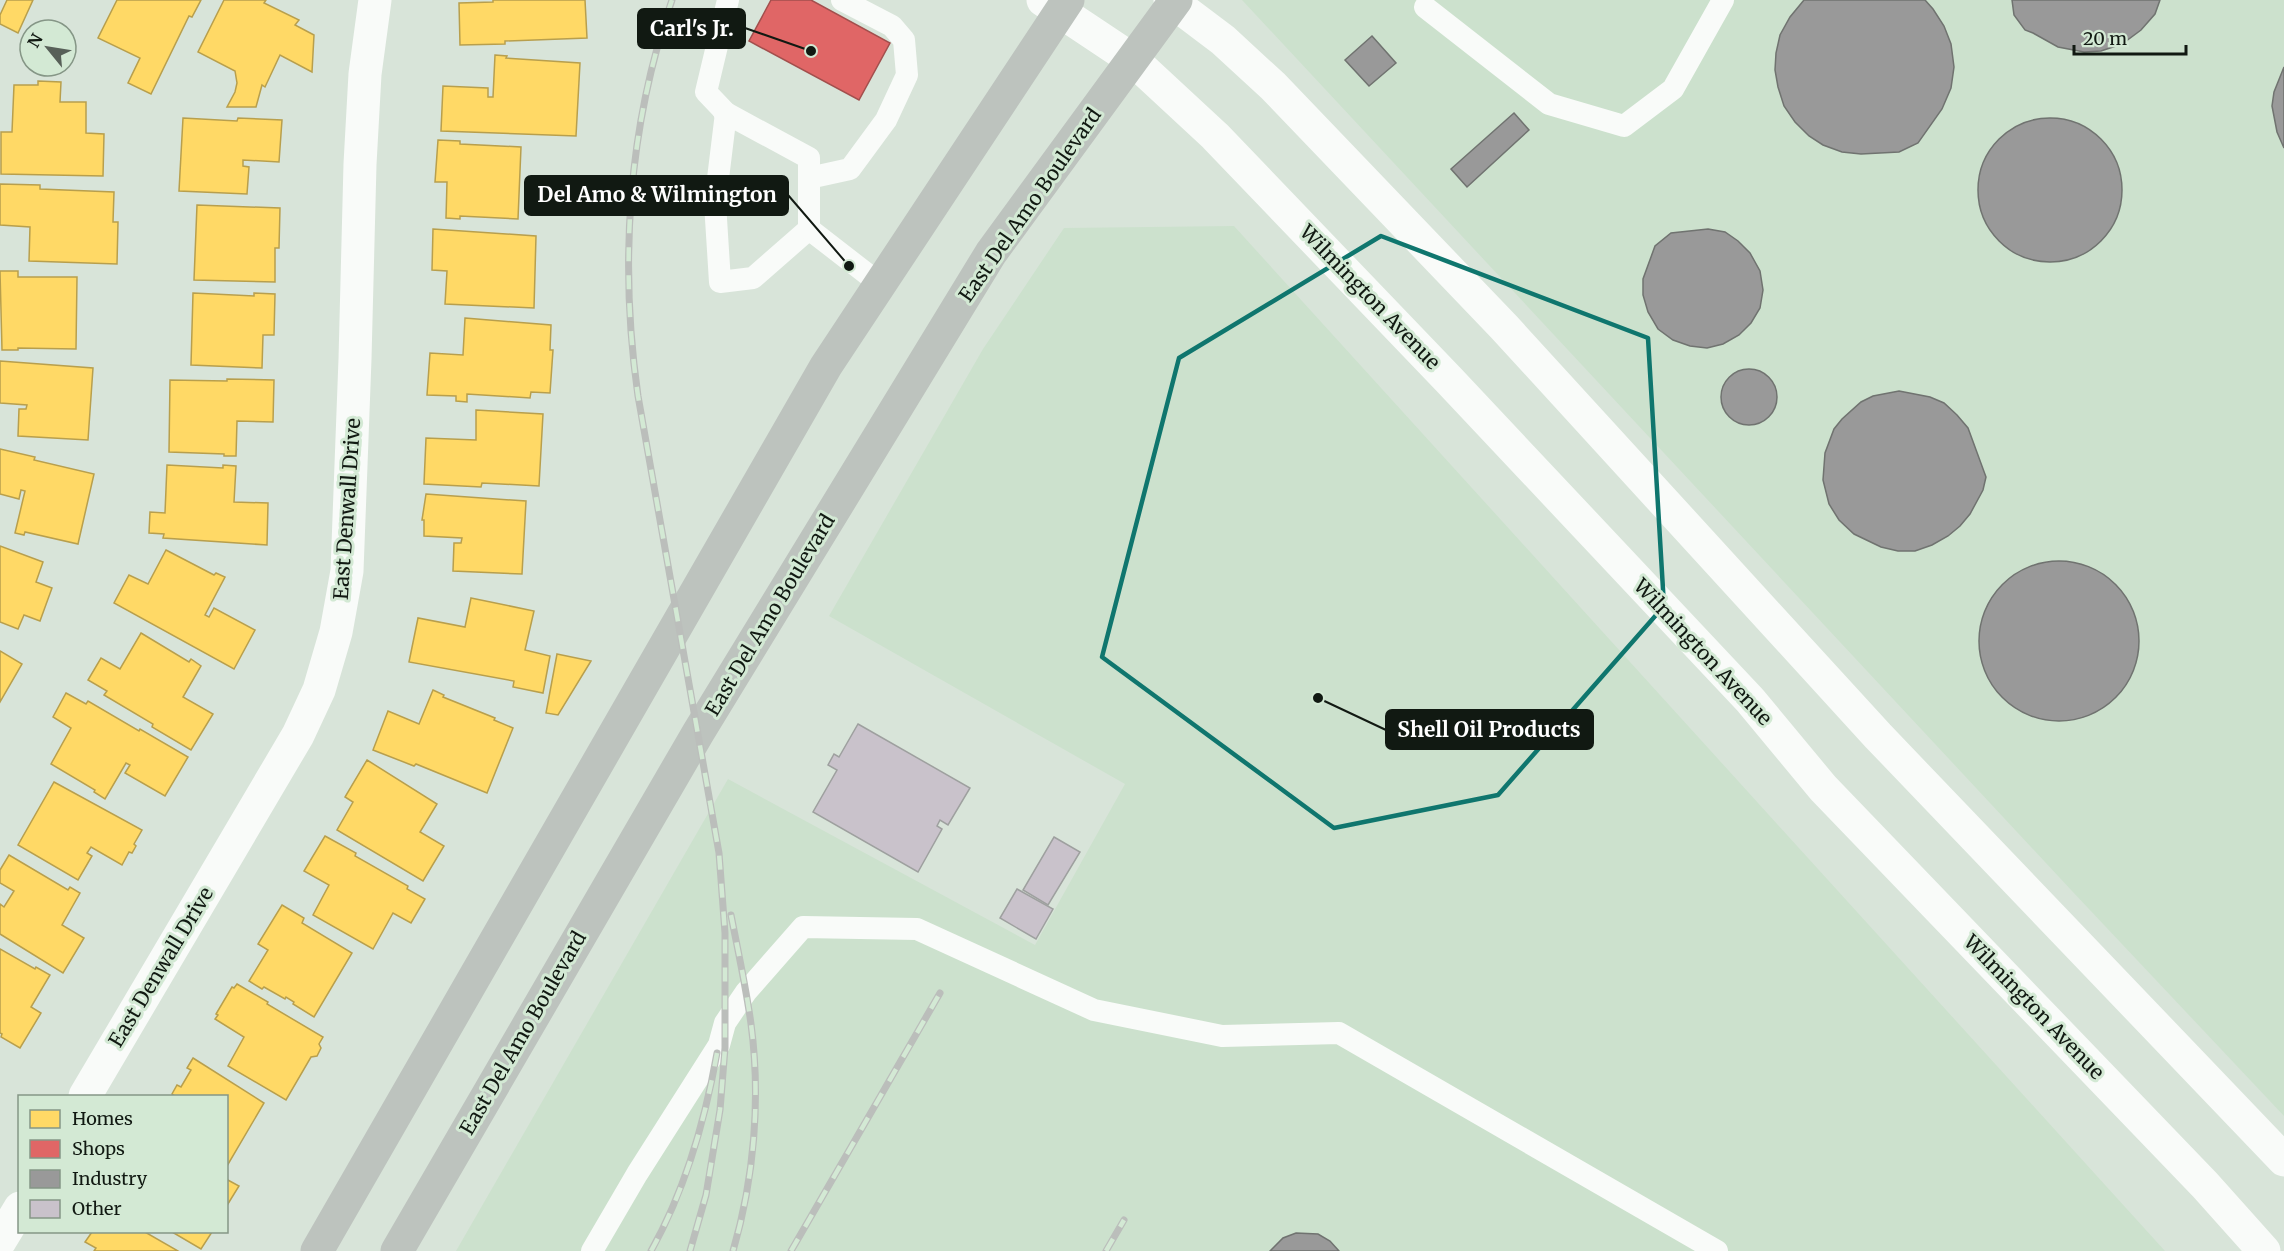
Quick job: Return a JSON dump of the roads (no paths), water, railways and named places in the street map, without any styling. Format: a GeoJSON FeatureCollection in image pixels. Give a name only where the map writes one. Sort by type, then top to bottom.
{"type":"FeatureCollection","features":[{"type":"Feature","properties":{"kind":"main road","name":"East Denwall Drive"},"geometry":{"type":"LineString","coordinates":[[86,1095],[298,735],[319,690],[336,632],[346,571],[356,359],[360,164],[365,74],[375,0]]}},
{"type":"Feature","properties":{"kind":"main road","name":"East Del Amo Boulevard"},"geometry":{"type":"LineString","coordinates":[[397,1251],[698,733],[992,253],[1133,60],[1173,1]]}},
{"type":"Feature","properties":{"kind":"main road"},"geometry":{"type":"LineString","coordinates":[[1173,1],[1222,40],[1273,86],[1488,310],[1878,736],[2284,1160]]}},
{"type":"Feature","properties":{"kind":"main road","name":"Wilmington Avenue"},"geometry":{"type":"LineString","coordinates":[[1057,4],[1133,60],[1215,136],[1449,380],[1750,700],[1823,788],[2205,1185],[2264,1251]]}},
{"type":"Feature","properties":{"kind":"main road"},"geometry":{"type":"LineString","coordinates":[[317,1251],[826,366],[1057,4]]}},
{"type":"Feature","properties":{"kind":"main road"},"geometry":{"type":"LineString","coordinates":[[0,1241],[18,1211]]}},
{"type":"Feature","properties":{"kind":"lane"},"geometry":{"type":"LineString","coordinates":[[728,0],[706,92],[724,112],[809,158],[810,229]]}},
{"type":"Feature","properties":{"kind":"lane"},"geometry":{"type":"LineString","coordinates":[[809,178],[850,169],[886,120],[907,75],[904,40],[892,26],[842,0]]}},
{"type":"Feature","properties":{"kind":"lane"},"geometry":{"type":"LineString","coordinates":[[1425,8],[1549,104],[1624,126],[1673,89],[1723,0]]}},
{"type":"Feature","properties":{"kind":"lane"},"geometry":{"type":"LineString","coordinates":[[724,112],[726,113],[715,203],[720,282],[753,278],[810,229]]}},
{"type":"Feature","properties":{"kind":"lane"},"geometry":{"type":"LineString","coordinates":[[810,229],[880,284]]}},
{"type":"Feature","properties":{"kind":"lane"},"geometry":{"type":"LineString","coordinates":[[592,1251],[718,1045],[725,1023],[735,1007],[803,927],[916,929],[1094,1010],[1210,1033],[1222,1035],[1339,1033],[1717,1251]]}},
{"type":"Feature","properties":{"kind":"railway"},"geometry":{"type":"LineString","coordinates":[[672,0],[645,97],[637,146],[631,196],[629,296],[638,396],[719,853],[725,933],[725,1048],[720,1110],[706,1195],[690,1251]]}},
{"type":"Feature","properties":{"kind":"railway"},"geometry":{"type":"LineString","coordinates":[[731,915],[749,1010],[755,1081],[751,1167],[733,1251]]}},
{"type":"Feature","properties":{"kind":"railway"},"geometry":{"type":"LineString","coordinates":[[791,1251],[940,993]]}},
{"type":"Feature","properties":{"kind":"railway"},"geometry":{"type":"LineString","coordinates":[[651,1251],[684,1179],[700,1129],[717,1053]]}},
{"type":"Feature","properties":{"kind":"railway"},"geometry":{"type":"LineString","coordinates":[[1106,1251],[1124,1220]]}},
{"type":"Feature","properties":{"kind":"place","name":"Carl's Jr."},"geometry":{"type":"Point","coordinates":[811,51]}},
{"type":"Feature","properties":{"kind":"place","name":"Del Amo & Wilmington"},"geometry":{"type":"Point","coordinates":[849,266]}},
{"type":"Feature","properties":{"kind":"place","name":"Shell Oil Products"},"geometry":{"type":"Point","coordinates":[1318,698]}}]}
